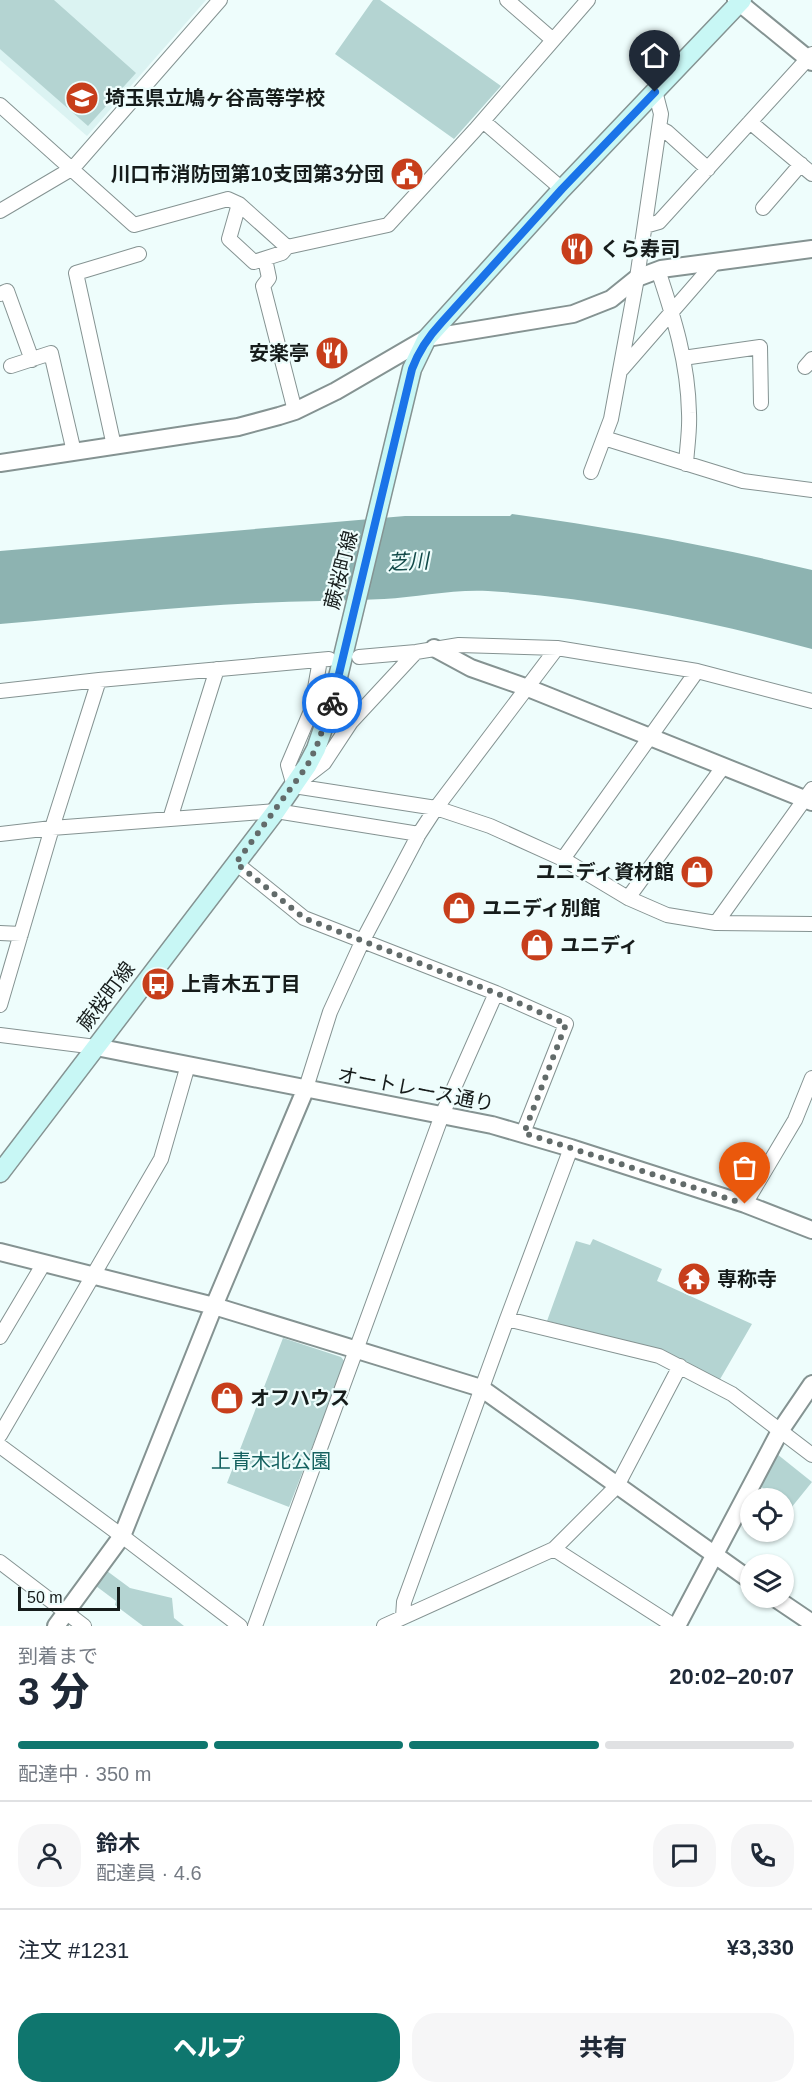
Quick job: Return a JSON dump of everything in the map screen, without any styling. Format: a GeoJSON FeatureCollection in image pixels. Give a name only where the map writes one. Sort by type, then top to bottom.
{"type":"FeatureCollection","features":[{"type":"Feature","properties":{"kind":"main road","name":"蕨桜町線"},"geometry":{"type":"LineString","coordinates":[[0,1173],[276,811],[307,766],[316,748],[332,702],[409,384],[418,355],[427,338],[562,189],[739,1]]}},
{"type":"Feature","properties":{"kind":"street"},"geometry":{"type":"LineString","coordinates":[[0,212],[72,168],[220,0]]}},
{"type":"Feature","properties":{"kind":"street"},"geometry":{"type":"LineString","coordinates":[[507,0],[553,40]]}},
{"type":"Feature","properties":{"kind":"street"},"geometry":{"type":"LineString","coordinates":[[239,204],[229,239],[254,262],[282,253],[287,247],[388,225],[483,121],[588,0]]}},
{"type":"Feature","properties":{"kind":"street"},"geometry":{"type":"LineString","coordinates":[[645,226],[659,222],[810,58],[739,1]]}},
{"type":"Feature","properties":{"kind":"street"},"geometry":{"type":"LineString","coordinates":[[591,472],[611,419],[637,278],[661,114],[655,92]]}},
{"type":"Feature","properties":{"kind":"street"},"geometry":{"type":"LineString","coordinates":[[0,105],[134,225],[228,199],[239,204],[287,247]]}},
{"type":"Feature","properties":{"kind":"street"},"geometry":{"type":"LineString","coordinates":[[483,121],[562,189]]}},
{"type":"Feature","properties":{"kind":"street"},"geometry":{"type":"LineString","coordinates":[[750,122],[812,174]]}},
{"type":"Feature","properties":{"kind":"street"},"geometry":{"type":"LineString","coordinates":[[659,128],[667,132],[708,168]]}},
{"type":"Feature","properties":{"kind":"street"},"geometry":{"type":"LineString","coordinates":[[763,208],[801,164]]}},
{"type":"Feature","properties":{"kind":"street"},"geometry":{"type":"LineString","coordinates":[[0,463],[238,427],[295,411],[369,374],[427,338],[573,314],[611,299],[637,278],[658,270],[812,249]]}},
{"type":"Feature","properties":{"kind":"street"},"geometry":{"type":"LineString","coordinates":[[114,446],[76,273],[139,254]]}},
{"type":"Feature","properties":{"kind":"street"},"geometry":{"type":"LineString","coordinates":[[265,259],[269,278],[263,286],[295,411]]}},
{"type":"Feature","properties":{"kind":"street"},"geometry":{"type":"LineString","coordinates":[[620,370],[716,261]]}},
{"type":"Feature","properties":{"kind":"street"},"geometry":{"type":"LineString","coordinates":[[658,270],[678,327],[683,358],[689,414],[686,464]]}},
{"type":"Feature","properties":{"kind":"street"},"geometry":{"type":"LineString","coordinates":[[0,294],[7,291],[32,360]]}},
{"type":"Feature","properties":{"kind":"street"},"geometry":{"type":"LineString","coordinates":[[683,358],[760,347],[761,403]]}},
{"type":"Feature","properties":{"kind":"street"},"geometry":{"type":"LineString","coordinates":[[11,366],[51,353],[74,452]]}},
{"type":"Feature","properties":{"kind":"street"},"geometry":{"type":"LineString","coordinates":[[604,438],[743,481],[812,490]]}},
{"type":"Feature","properties":{"kind":"street"},"geometry":{"type":"LineString","coordinates":[[359,657],[417,652],[459,645],[557,648],[697,671],[812,701]]}},
{"type":"Feature","properties":{"kind":"street"},"geometry":{"type":"LineString","coordinates":[[434,648],[471,668],[528,688],[723,767],[810,796],[716,923]]}},
{"type":"Feature","properties":{"kind":"street"},"geometry":{"type":"LineString","coordinates":[[61,1619],[122,1536],[214,1306],[306,1088],[330,1012],[362,942],[419,834],[436,808],[557,648]]}},
{"type":"Feature","properties":{"kind":"street"},"geometry":{"type":"LineString","coordinates":[[294,786],[324,763],[351,722],[417,652]]}},
{"type":"Feature","properties":{"kind":"street"},"geometry":{"type":"LineString","coordinates":[[0,691],[325,659],[311,711],[288,765],[294,786]]}},
{"type":"Feature","properties":{"kind":"street"},"geometry":{"type":"LineString","coordinates":[[170,819],[217,669]]}},
{"type":"Feature","properties":{"kind":"street"},"geometry":{"type":"LineString","coordinates":[[563,859],[697,671]]}},
{"type":"Feature","properties":{"kind":"street"},"geometry":{"type":"LineString","coordinates":[[0,1005],[52,828],[99,680]]}},
{"type":"Feature","properties":{"kind":"street"},"geometry":{"type":"LineString","coordinates":[[628,898],[723,767]]}},
{"type":"Feature","properties":{"kind":"street"},"geometry":{"type":"LineString","coordinates":[[294,786],[436,808],[490,826],[563,859],[628,898],[667,915],[716,923],[812,924]]}},
{"type":"Feature","properties":{"kind":"street"},"geometry":{"type":"LineString","coordinates":[[0,834],[276,811],[419,834]]}},
{"type":"Feature","properties":{"kind":"street"},"geometry":{"type":"LineString","coordinates":[[236,863],[304,918],[496,993],[566,1024],[524,1133]]}},
{"type":"Feature","properties":{"kind":"street"},"geometry":{"type":"LineString","coordinates":[[0,933],[21,934]]}},
{"type":"Feature","properties":{"kind":"street"},"geometry":{"type":"LineString","coordinates":[[255,1626],[442,1115],[496,993]]}},
{"type":"Feature","properties":{"kind":"street","name":"オートレース通り"},"geometry":{"type":"LineString","coordinates":[[0,1035],[96,1047],[524,1133],[745,1204],[812,1230]]}},
{"type":"Feature","properties":{"kind":"street"},"geometry":{"type":"LineString","coordinates":[[0,1435],[161,1159],[188,1065]]}},
{"type":"Feature","properties":{"kind":"street"},"geometry":{"type":"LineString","coordinates":[[745,1204],[795,1120],[812,1078]]}},
{"type":"Feature","properties":{"kind":"street"},"geometry":{"type":"LineString","coordinates":[[403,1617],[404,1602],[571,1148]]}},
{"type":"Feature","properties":{"kind":"street"},"geometry":{"type":"LineString","coordinates":[[0,1252],[214,1306],[481,1388],[740,1573]]}},
{"type":"Feature","properties":{"kind":"street"},"geometry":{"type":"LineString","coordinates":[[0,1337],[44,1263]]}},
{"type":"Feature","properties":{"kind":"street"},"geometry":{"type":"LineString","coordinates":[[507,1319],[658,1356],[732,1394],[812,1455]]}},
{"type":"Feature","properties":{"kind":"street"},"geometry":{"type":"LineString","coordinates":[[384,1626],[554,1549],[617,1485],[680,1366]]}},
{"type":"Feature","properties":{"kind":"street"},"geometry":{"type":"LineString","coordinates":[[554,1549],[675,1626],[780,1431],[812,1384]]}},
{"type":"Feature","properties":{"kind":"street"},"geometry":{"type":"LineString","coordinates":[[0,1446],[240,1626]]}},
{"type":"Feature","properties":{"kind":"street"},"geometry":{"type":"LineString","coordinates":[[0,1562],[61,1619],[84,1626]]}},
{"type":"Feature","properties":{"kind":"street"},"geometry":{"type":"LineString","coordinates":[[790,1608],[812,1623]]}},
{"type":"Feature","properties":{"kind":"shaded area","name":"埼玉県立鳩ヶ谷高等学校"},"geometry":{"type":"Polygon","coordinates":[[[0,0],[206,0],[87,136],[0,60],[0,0]]]}},
{"type":"Feature","properties":{"kind":"green space"},"geometry":{"type":"Polygon","coordinates":[[[0,0],[54,0],[136,73],[88,126],[0,49],[0,0]]]}},
{"type":"Feature","properties":{"kind":"green space"},"geometry":{"type":"Polygon","coordinates":[[[373,0],[380,0],[501,86],[454,139],[335,54],[373,0]]]}},
{"type":"Feature","properties":{"kind":"green space"},"geometry":{"type":"Polygon","coordinates":[[[593,1239],[662,1269],[657,1281],[752,1324],[719,1381],[662,1350],[547,1321],[576,1241],[590,1245],[593,1239]]]}},
{"type":"Feature","properties":{"kind":"green space","name":"上青木北公園"},"geometry":{"type":"Polygon","coordinates":[[[283,1338],[341,1357],[345,1362],[289,1507],[227,1483],[283,1338]]]}},
{"type":"Feature","properties":{"kind":"green space"},"geometry":{"type":"Polygon","coordinates":[[[777,1454],[812,1482],[794,1504],[794,1488],[763,1488],[760,1486],[777,1454]]]}},
{"type":"Feature","properties":{"kind":"green space"},"geometry":{"type":"Polygon","coordinates":[[[107,1571],[130,1588],[172,1598],[174,1618],[184,1626],[143,1626],[115,1605],[116,1601],[96,1586],[107,1571]]]}},
{"type":"Feature","properties":{"kind":"water","name":"芝川"},"geometry":{"type":"Polygon","coordinates":[[[512,514],[663,538],[812,570],[812,649],[652,612],[570,599],[488,591],[449,592],[384,599],[225,605],[0,624],[0,551],[405,516],[510,516],[512,514]]]}},
{"type":"Feature","properties":{"kind":"way so far"},"geometry":{"type":"LineString","coordinates":[[332,703],[307,766],[236,863],[304,918],[496,993],[566,1024],[524,1133],[745,1204]]}},
{"type":"Feature","properties":{"kind":"place","name":"埼玉県立鳩ヶ谷高等学校"},"geometry":{"type":"Point","coordinates":[82,98]}},
{"type":"Feature","properties":{"kind":"place","name":"川口市消防団第10支団第3分団"},"geometry":{"type":"Point","coordinates":[407,174]}},
{"type":"Feature","properties":{"kind":"place","name":"くら寿司"},"geometry":{"type":"Point","coordinates":[577,249]}},
{"type":"Feature","properties":{"kind":"place","name":"安楽亭"},"geometry":{"type":"Point","coordinates":[332,353]}},
{"type":"Feature","properties":{"kind":"place","name":"ユニディ資材館"},"geometry":{"type":"Point","coordinates":[697,872]}},
{"type":"Feature","properties":{"kind":"place","name":"ユニディ別館"},"geometry":{"type":"Point","coordinates":[459,908]}},
{"type":"Feature","properties":{"kind":"place","name":"ユニディ"},"geometry":{"type":"Point","coordinates":[537,945]}},
{"type":"Feature","properties":{"kind":"place","name":"上青木五丁目"},"geometry":{"type":"Point","coordinates":[158,984]}},
{"type":"Feature","properties":{"kind":"place","name":"専称寺"},"geometry":{"type":"Point","coordinates":[694,1279]}},
{"type":"Feature","properties":{"kind":"place","name":"オフハウス"},"geometry":{"type":"Point","coordinates":[227,1398]}},
{"type":"Feature","properties":{"kind":"route"},"geometry":{"type":"LineString","coordinates":[[332,703],[412,369],[418,355],[427,338],[562,189],[655,92]]}}]}
